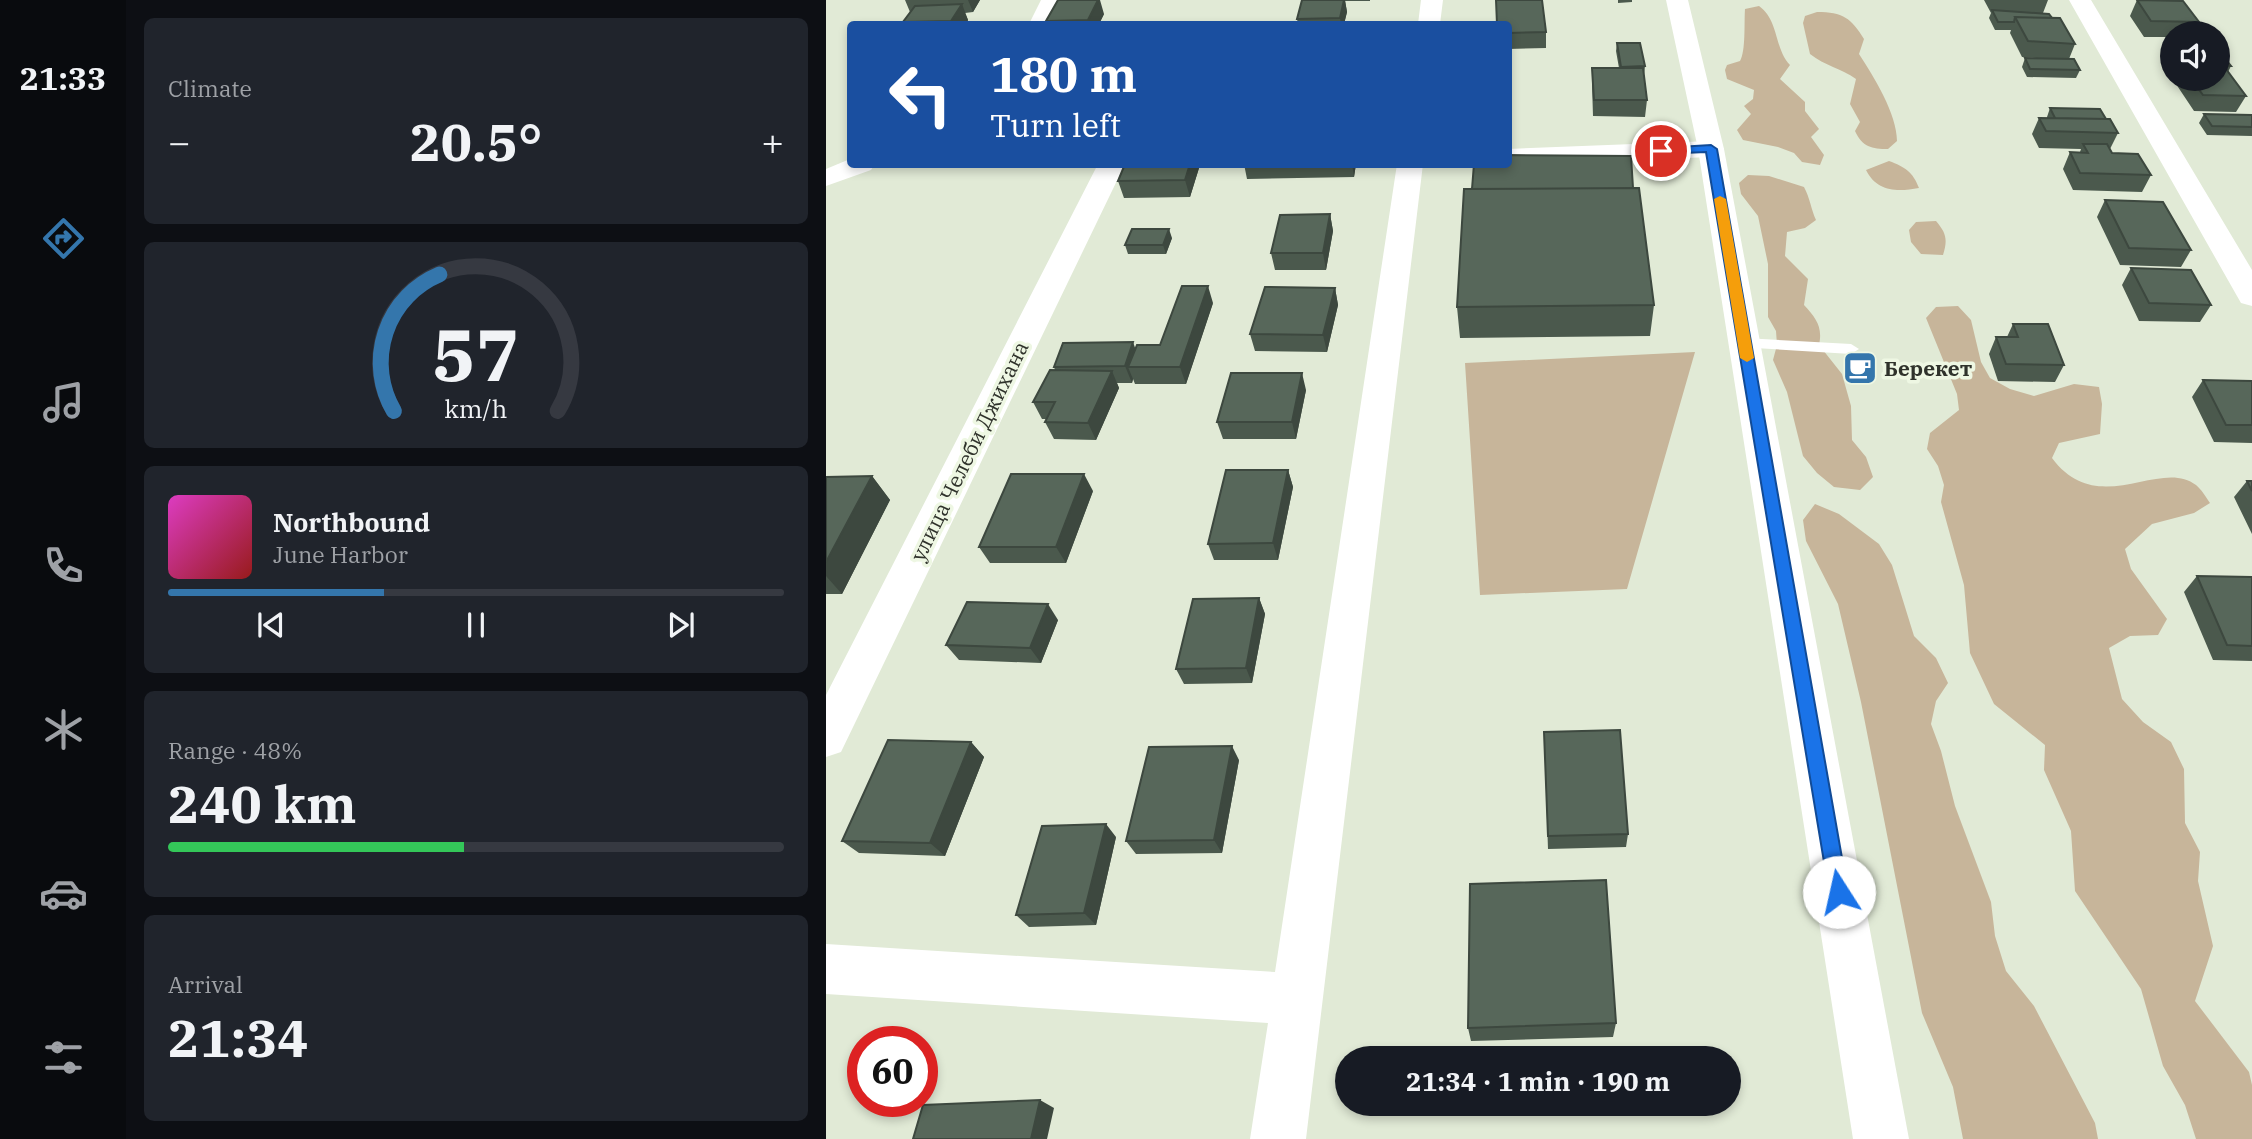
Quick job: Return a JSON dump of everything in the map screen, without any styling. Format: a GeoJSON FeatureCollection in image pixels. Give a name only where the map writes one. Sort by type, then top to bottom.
{"type":"FeatureCollection","features":[{"type":"Feature","properties":{"kind":"street"},"geometry":{"type":"LineString","coordinates":[[1042,21],[1052,0]]}},
{"type":"Feature","properties":{"kind":"street"},"geometry":{"type":"LineString","coordinates":[[1429,21],[1432,0]]}},
{"type":"Feature","properties":{"kind":"street"},"geometry":{"type":"LineString","coordinates":[[1677,0],[1711,149],[1881,1139]]}},
{"type":"Feature","properties":{"kind":"street"},"geometry":{"type":"LineString","coordinates":[[2080,0],[2250,291]]}},
{"type":"Feature","properties":{"kind":"street"},"geometry":{"type":"LineString","coordinates":[[1512,157],[1711,149]]}},
{"type":"Feature","properties":{"kind":"street"},"geometry":{"type":"LineString","coordinates":[[826,178],[852,168]]}},
{"type":"Feature","properties":{"kind":"street","name":"улица Челеби Джихана"},"geometry":{"type":"LineString","coordinates":[[826,738],[1110,168]]}},
{"type":"Feature","properties":{"kind":"street"},"geometry":{"type":"LineString","coordinates":[[1278,1139],[1409,168]]}},
{"type":"Feature","properties":{"kind":"street"},"geometry":{"type":"LineString","coordinates":[[826,969],[1297,999]]}},
{"type":"Feature","properties":{"kind":"lane"},"geometry":{"type":"LineString","coordinates":[[1744,343],[1851,349]]}},
{"type":"Feature","properties":{"kind":"shaded area"},"geometry":{"type":"Polygon","coordinates":[[[1759,6],[1770,19],[1781,51],[1790,65],[1780,79],[1805,102],[1805,111],[1819,129],[1811,137],[1824,155],[1820,165],[1802,162],[1794,153],[1778,147],[1743,140],[1737,130],[1751,114],[1744,106],[1753,99],[1754,90],[1727,79],[1725,70],[1727,65],[1740,61],[1742,56],[1745,9],[1759,6]]]}},
{"type":"Feature","properties":{"kind":"shaded area"},"geometry":{"type":"Polygon","coordinates":[[[1817,12],[1840,15],[1855,26],[1864,39],[1859,54],[1884,96],[1896,130],[1897,141],[1888,149],[1868,146],[1855,131],[1860,122],[1850,104],[1856,79],[1810,54],[1803,23],[1805,16],[1817,12]]]}},
{"type":"Feature","properties":{"kind":"shaded area"},"geometry":{"type":"Polygon","coordinates":[[[1889,161],[1908,171],[1919,188],[1895,190],[1876,183],[1866,170],[1889,161]]]}},
{"type":"Feature","properties":{"kind":"shaded area"},"geometry":{"type":"Polygon","coordinates":[[[1748,175],[1769,176],[1804,187],[1808,195],[1816,220],[1805,228],[1787,232],[1785,256],[1808,279],[1804,305],[1818,323],[1819,345],[1842,374],[1851,406],[1852,440],[1866,457],[1873,477],[1860,490],[1834,487],[1817,473],[1803,456],[1787,392],[1773,360],[1777,345],[1776,331],[1768,317],[1768,264],[1758,216],[1741,194],[1739,183],[1748,175]]]}},
{"type":"Feature","properties":{"kind":"shaded area"},"geometry":{"type":"Polygon","coordinates":[[[1936,221],[1945,237],[1943,255],[1921,254],[1911,242],[1909,230],[1916,222],[1936,221]]]}},
{"type":"Feature","properties":{"kind":"shaded area"},"geometry":{"type":"Polygon","coordinates":[[[1958,306],[1971,320],[1981,362],[1990,378],[2010,389],[2034,396],[2074,384],[2099,387],[2102,404],[2100,434],[2059,443],[2052,458],[2070,476],[2089,484],[2108,486],[2181,478],[2196,485],[2210,503],[2194,513],[2152,524],[2125,549],[2131,569],[2167,619],[2158,635],[2130,636],[2109,648],[2122,699],[2143,722],[2171,742],[2184,769],[2185,823],[2200,852],[2198,881],[2213,946],[2195,1001],[2249,1072],[2252,1085],[2252,1139],[2196,1139],[2185,1105],[2163,1066],[2141,989],[2075,891],[2071,831],[2044,770],[2045,745],[1994,704],[1970,653],[1964,585],[1941,502],[1944,485],[1938,466],[1927,449],[1930,433],[1959,410],[1957,394],[1926,318],[1936,307],[1958,306]]]}},
{"type":"Feature","properties":{"kind":"shaded area"},"geometry":{"type":"Polygon","coordinates":[[[1695,352],[1627,589],[1480,595],[1465,363],[1695,352]]]}},
{"type":"Feature","properties":{"kind":"shaded area"},"geometry":{"type":"Polygon","coordinates":[[[1815,504],[1839,514],[1879,544],[1892,565],[1914,636],[1936,658],[1948,683],[1936,701],[1931,724],[1955,806],[1991,902],[1995,936],[2006,971],[2034,1006],[2095,1123],[2098,1139],[1963,1139],[1953,1087],[1922,1013],[1861,702],[1838,604],[1806,541],[1803,520],[1815,504]]]}},
{"type":"Feature","properties":{"kind":"building"},"geometry":{"type":"Polygon","coordinates":[[[1058,0],[1098,0],[1088,20],[1046,21],[1058,0]]]}},
{"type":"Feature","properties":{"kind":"building"},"geometry":{"type":"Polygon","coordinates":[[[1302,0],[1344,0],[1340,18],[1297,19],[1302,0]]]}},
{"type":"Feature","properties":{"kind":"building"},"geometry":{"type":"Polygon","coordinates":[[[1496,0],[1542,0],[1546,32],[1512,33],[1512,21],[1497,21],[1496,0]]]}},
{"type":"Feature","properties":{"kind":"building"},"geometry":{"type":"Polygon","coordinates":[[[2137,0],[2183,1],[2198,21],[2160,21],[2151,21],[2137,0]]]}},
{"type":"Feature","properties":{"kind":"building"},"geometry":{"type":"Polygon","coordinates":[[[962,4],[951,21],[904,21],[915,6],[962,4]]]}},
{"type":"Feature","properties":{"kind":"building"},"geometry":{"type":"Polygon","coordinates":[[[1992,10],[2049,14],[2052,18],[2015,17],[2014,22],[1998,22],[1992,10]]]}},
{"type":"Feature","properties":{"kind":"building"},"geometry":{"type":"Polygon","coordinates":[[[2015,17],[2060,18],[2075,44],[2028,41],[2015,17]]]}},
{"type":"Feature","properties":{"kind":"building"},"geometry":{"type":"Polygon","coordinates":[[[1617,43],[1640,43],[1645,66],[1621,67],[1617,43]]]}},
{"type":"Feature","properties":{"kind":"building"},"geometry":{"type":"Polygon","coordinates":[[[2025,58],[2074,59],[2080,70],[2030,69],[2025,58]]]}},
{"type":"Feature","properties":{"kind":"building"},"geometry":{"type":"Polygon","coordinates":[[[1592,68],[1643,68],[1647,100],[1594,100],[1592,68]]]}},
{"type":"Feature","properties":{"kind":"building"},"geometry":{"type":"Polygon","coordinates":[[[2230,74],[2246,96],[2203,95],[2200,91],[2230,91],[2230,74]]]}},
{"type":"Feature","properties":{"kind":"building"},"geometry":{"type":"Polygon","coordinates":[[[2050,108],[2100,109],[2106,119],[2055,118],[2050,108]]]}},
{"type":"Feature","properties":{"kind":"building"},"geometry":{"type":"Polygon","coordinates":[[[2204,114],[2252,115],[2252,127],[2212,126],[2204,114]]]}},
{"type":"Feature","properties":{"kind":"building"},"geometry":{"type":"Polygon","coordinates":[[[2039,118],[2110,119],[2118,133],[2046,131],[2039,118]]]}},
{"type":"Feature","properties":{"kind":"building"},"geometry":{"type":"Polygon","coordinates":[[[2083,144],[2107,144],[2112,153],[2138,154],[2151,175],[2080,173],[2070,152],[2088,153],[2083,144]]]}},
{"type":"Feature","properties":{"kind":"building"},"geometry":{"type":"Polygon","coordinates":[[[1512,155],[1631,156],[1633,188],[1472,189],[1474,168],[1512,168],[1512,155]]]}},
{"type":"Feature","properties":{"kind":"building"},"geometry":{"type":"Polygon","coordinates":[[[1123,168],[1189,168],[1185,180],[1118,181],[1123,168]]]}},
{"type":"Feature","properties":{"kind":"building"},"geometry":{"type":"Polygon","coordinates":[[[1639,188],[1654,305],[1457,307],[1464,189],[1639,188]]]}},
{"type":"Feature","properties":{"kind":"building"},"geometry":{"type":"Polygon","coordinates":[[[2105,200],[2163,202],[2191,250],[2129,248],[2105,200]]]}},
{"type":"Feature","properties":{"kind":"building"},"geometry":{"type":"Polygon","coordinates":[[[1330,214],[1323,253],[1271,253],[1280,215],[1330,214]]]}},
{"type":"Feature","properties":{"kind":"building"},"geometry":{"type":"Polygon","coordinates":[[[1132,229],[1169,229],[1163,245],[1125,245],[1132,229]]]}},
{"type":"Feature","properties":{"kind":"building"},"geometry":{"type":"Polygon","coordinates":[[[2131,268],[2191,270],[2211,305],[2149,303],[2131,268]]]}},
{"type":"Feature","properties":{"kind":"building"},"geometry":{"type":"Polygon","coordinates":[[[1182,286],[1208,286],[1180,367],[1128,367],[1137,345],[1160,345],[1182,286]]]}},
{"type":"Feature","properties":{"kind":"building"},"geometry":{"type":"Polygon","coordinates":[[[1265,287],[1335,288],[1323,335],[1250,334],[1265,287]]]}},
{"type":"Feature","properties":{"kind":"building"},"geometry":{"type":"Polygon","coordinates":[[[2013,324],[2048,324],[2064,365],[2006,364],[1996,337],[2018,337],[2013,324]]]}},
{"type":"Feature","properties":{"kind":"building"},"geometry":{"type":"Polygon","coordinates":[[[1133,342],[1125,366],[1054,367],[1063,343],[1133,342]]]}},
{"type":"Feature","properties":{"kind":"building"},"geometry":{"type":"Polygon","coordinates":[[[1050,370],[1112,371],[1088,423],[1045,422],[1055,402],[1033,402],[1050,370]]]}},
{"type":"Feature","properties":{"kind":"building"},"geometry":{"type":"Polygon","coordinates":[[[1231,373],[1302,373],[1292,422],[1217,422],[1231,373]]]}},
{"type":"Feature","properties":{"kind":"building"},"geometry":{"type":"Polygon","coordinates":[[[2203,380],[2252,381],[2252,425],[2226,425],[2203,380]]]}},
{"type":"Feature","properties":{"kind":"building"},"geometry":{"type":"Polygon","coordinates":[[[1226,470],[1288,470],[1273,543],[1208,544],[1226,470]]]}},
{"type":"Feature","properties":{"kind":"building"},"geometry":{"type":"Polygon","coordinates":[[[1011,474],[1084,474],[1056,547],[979,547],[1011,474]]]}},
{"type":"Feature","properties":{"kind":"building"},"geometry":{"type":"Polygon","coordinates":[[[872,476],[826,562],[826,477],[872,476]]]}},
{"type":"Feature","properties":{"kind":"building"},"geometry":{"type":"Polygon","coordinates":[[[2197,576],[2252,577],[2252,646],[2227,645],[2197,576]]]}},
{"type":"Feature","properties":{"kind":"building"},"geometry":{"type":"Polygon","coordinates":[[[1259,598],[1246,668],[1176,669],[1193,599],[1259,598]]]}},
{"type":"Feature","properties":{"kind":"building"},"geometry":{"type":"Polygon","coordinates":[[[967,602],[1048,604],[1030,648],[946,645],[967,602]]]}},
{"type":"Feature","properties":{"kind":"building"},"geometry":{"type":"Polygon","coordinates":[[[1620,730],[1628,834],[1548,836],[1544,732],[1620,730]]]}},
{"type":"Feature","properties":{"kind":"building"},"geometry":{"type":"Polygon","coordinates":[[[888,740],[971,742],[930,843],[842,841],[888,740]]]}},
{"type":"Feature","properties":{"kind":"building"},"geometry":{"type":"Polygon","coordinates":[[[1232,746],[1214,840],[1126,841],[1149,747],[1232,746]]]}},
{"type":"Feature","properties":{"kind":"building"},"geometry":{"type":"Polygon","coordinates":[[[1106,824],[1084,913],[1016,915],[1042,826],[1106,824]]]}},
{"type":"Feature","properties":{"kind":"building"},"geometry":{"type":"Polygon","coordinates":[[[1606,880],[1616,1023],[1468,1028],[1470,884],[1606,880]]]}},
{"type":"Feature","properties":{"kind":"building"},"geometry":{"type":"Polygon","coordinates":[[[1040,1100],[1031,1139],[913,1139],[919,1117],[938,1117],[938,1104],[1040,1100]]]}},
{"type":"Feature","properties":{"kind":"slow traffic"},"geometry":{"type":"LineString","coordinates":[[1720,199],[1747,358]]}},
{"type":"Feature","properties":{"kind":"place","name":"Берекет"},"geometry":{"type":"Point","coordinates":[1860,368]}},
{"type":"Feature","properties":{"kind":"route"},"geometry":{"type":"LineString","coordinates":[[1661,151],[1711,149],[1839,892]]}}]}
